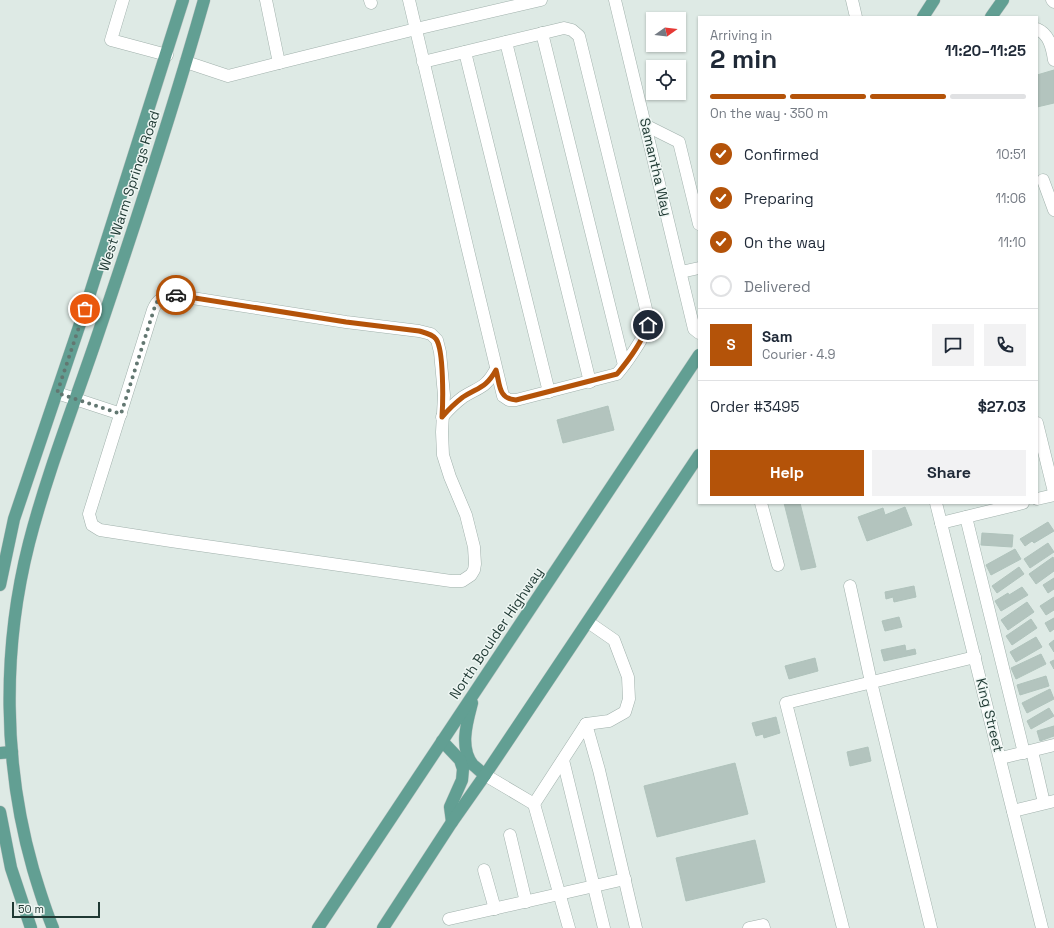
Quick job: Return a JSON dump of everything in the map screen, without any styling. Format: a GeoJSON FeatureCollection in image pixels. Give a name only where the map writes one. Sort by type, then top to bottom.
{"type":"FeatureCollection","features":[{"type":"Feature","properties":{"kind":"main road","name":"West Warm Springs Road"},"geometry":{"type":"LineString","coordinates":[[0,585],[14,520],[57,393],[167,54],[183,0]]}},
{"type":"Feature","properties":{"kind":"main road","name":"West Warm Springs Road"},"geometry":{"type":"LineString","coordinates":[[53,928],[27,848],[20,810],[6,752],[10,713],[10,668],[20,584],[39,506],[114,285],[186,62],[204,0]]}},
{"type":"Feature","properties":{"kind":"main road"},"geometry":{"type":"LineString","coordinates":[[923,16],[934,0]]}},
{"type":"Feature","properties":{"kind":"main road"},"geometry":{"type":"LineString","coordinates":[[992,16],[1003,0]]}},
{"type":"Feature","properties":{"kind":"main road"},"geometry":{"type":"LineString","coordinates":[[167,54],[186,62]]}},
{"type":"Feature","properties":{"kind":"main road","name":"North Boulder Highway"},"geometry":{"type":"LineString","coordinates":[[318,928],[698,356]]}},
{"type":"Feature","properties":{"kind":"main road"},"geometry":{"type":"LineString","coordinates":[[383,928],[452,822],[698,457]]}},
{"type":"Feature","properties":{"kind":"main road"},"geometry":{"type":"LineString","coordinates":[[475,692],[468,716],[465,735],[466,750],[472,764],[485,775]]}},
{"type":"Feature","properties":{"kind":"main road"},"geometry":{"type":"LineString","coordinates":[[442,741],[460,760],[463,769],[462,780],[450,807],[452,822]]}},
{"type":"Feature","properties":{"kind":"main road"},"geometry":{"type":"LineString","coordinates":[[0,812],[11,868],[31,928]]}},
{"type":"Feature","properties":{"kind":"street"},"geometry":{"type":"LineString","coordinates":[[123,0],[111,40],[167,54]]}},
{"type":"Feature","properties":{"kind":"street"},"geometry":{"type":"LineString","coordinates":[[266,0],[279,63]]}},
{"type":"Feature","properties":{"kind":"street"},"geometry":{"type":"LineString","coordinates":[[409,0],[423,62],[496,370],[503,396],[509,400],[516,400],[617,374],[645,332],[648,325],[648,317],[579,36],[572,30],[564,28],[423,62]]}},
{"type":"Feature","properties":{"kind":"street"},"geometry":{"type":"LineString","coordinates":[[186,62],[228,76],[416,29],[542,0]]}},
{"type":"Feature","properties":{"kind":"street","name":"Samantha Way"},"geometry":{"type":"LineString","coordinates":[[615,0],[694,329],[698,332]]}},
{"type":"Feature","properties":{"kind":"street"},"geometry":{"type":"LineString","coordinates":[[852,0],[856,16]]}},
{"type":"Feature","properties":{"kind":"street"},"geometry":{"type":"LineString","coordinates":[[1038,29],[1048,38],[1054,60]]}},
{"type":"Feature","properties":{"kind":"street"},"geometry":{"type":"LineString","coordinates":[[542,33],[624,365]]}},
{"type":"Feature","properties":{"kind":"street"},"geometry":{"type":"LineString","coordinates":[[506,42],[590,382]]}},
{"type":"Feature","properties":{"kind":"street"},"geometry":{"type":"LineString","coordinates":[[465,52],[548,392]]}},
{"type":"Feature","properties":{"kind":"street"},"geometry":{"type":"LineString","coordinates":[[646,125],[679,142],[698,220]]}},
{"type":"Feature","properties":{"kind":"street"},"geometry":{"type":"LineString","coordinates":[[1043,180],[1054,210]]}},
{"type":"Feature","properties":{"kind":"street"},"geometry":{"type":"LineString","coordinates":[[681,272],[698,268]]}},
{"type":"Feature","properties":{"kind":"street"},"geometry":{"type":"LineString","coordinates":[[173,295],[431,334],[437,340],[440,352],[444,396],[442,417],[443,454],[450,477],[466,515],[474,547],[474,570],[462,581],[451,581],[171,541],[95,528],[92,525],[89,514],[121,414],[156,303],[160,299],[173,295]]}},
{"type":"Feature","properties":{"kind":"street"},"geometry":{"type":"LineString","coordinates":[[442,417],[456,403],[491,380],[496,370]]}},
{"type":"Feature","properties":{"kind":"street"},"geometry":{"type":"LineString","coordinates":[[57,393],[121,414]]}},
{"type":"Feature","properties":{"kind":"street"},"geometry":{"type":"LineString","coordinates":[[1038,427],[1054,492]]}},
{"type":"Feature","properties":{"kind":"street"},"geometry":{"type":"LineString","coordinates":[[1038,500],[1054,495]]}},
{"type":"Feature","properties":{"kind":"street"},"geometry":{"type":"LineString","coordinates":[[760,504],[778,565]]}},
{"type":"Feature","properties":{"kind":"street","name":"King Street"},"geometry":{"type":"LineString","coordinates":[[936,504],[1001,758],[1042,928]]}},
{"type":"Feature","properties":{"kind":"street"},"geometry":{"type":"LineString","coordinates":[[941,523],[966,517],[988,507],[1014,504]]}},
{"type":"Feature","properties":{"kind":"street"},"geometry":{"type":"LineString","coordinates":[[966,517],[1028,752],[1049,802],[1013,810]]}},
{"type":"Feature","properties":{"kind":"street"},"geometry":{"type":"LineString","coordinates":[[850,586],[871,682],[931,928]]}},
{"type":"Feature","properties":{"kind":"street"},"geometry":{"type":"LineString","coordinates":[[534,804],[586,724],[609,721],[625,712],[629,699],[628,677],[614,640],[588,622]]}},
{"type":"Feature","properties":{"kind":"street"},"geometry":{"type":"LineString","coordinates":[[843,928],[786,703],[975,657]]}},
{"type":"Feature","properties":{"kind":"street"},"geometry":{"type":"LineString","coordinates":[[586,724],[636,928]]}},
{"type":"Feature","properties":{"kind":"street"},"geometry":{"type":"LineString","coordinates":[[1001,758],[1054,745]]}},
{"type":"Feature","properties":{"kind":"street"},"geometry":{"type":"LineString","coordinates":[[563,760],[604,928]]}},
{"type":"Feature","properties":{"kind":"street"},"geometry":{"type":"LineString","coordinates":[[485,775],[534,804],[569,928]]}},
{"type":"Feature","properties":{"kind":"street"},"geometry":{"type":"LineString","coordinates":[[510,835],[526,902]]}},
{"type":"Feature","properties":{"kind":"street"},"geometry":{"type":"LineString","coordinates":[[484,870],[494,909]]}},
{"type":"Feature","properties":{"kind":"street"},"geometry":{"type":"LineString","coordinates":[[449,919],[624,879]]}},
{"type":"Feature","properties":{"kind":"street"},"geometry":{"type":"LineString","coordinates":[[749,928],[763,925],[764,928]]}},
{"type":"Feature","properties":{"kind":"building"},"geometry":{"type":"Polygon","coordinates":[[[1054,70],[1054,103],[1038,107],[1038,75],[1054,70]]]}},
{"type":"Feature","properties":{"kind":"building"},"geometry":{"type":"Polygon","coordinates":[[[608,406],[614,430],[563,443],[557,420],[608,406]]]}},
{"type":"Feature","properties":{"kind":"building"},"geometry":{"type":"Polygon","coordinates":[[[784,504],[800,504],[816,567],[801,570],[784,504]]]}},
{"type":"Feature","properties":{"kind":"building"},"geometry":{"type":"Polygon","coordinates":[[[905,507],[912,525],[867,541],[858,517],[883,508],[885,515],[905,507]]]}},
{"type":"Feature","properties":{"kind":"building"},"geometry":{"type":"Polygon","coordinates":[[[1048,522],[1054,531],[1034,543],[1032,541],[1025,546],[1020,539],[1048,522]]]}},
{"type":"Feature","properties":{"kind":"building"},"geometry":{"type":"Polygon","coordinates":[[[982,533],[1013,535],[1012,547],[981,545],[982,533]]]}},
{"type":"Feature","properties":{"kind":"building"},"geometry":{"type":"Polygon","coordinates":[[[1048,543],[1054,552],[1030,568],[1024,559],[1048,543]]]}},
{"type":"Feature","properties":{"kind":"building"},"geometry":{"type":"Polygon","coordinates":[[[1015,549],[1021,559],[991,575],[986,565],[1015,549]]]}},
{"type":"Feature","properties":{"kind":"building"},"geometry":{"type":"Polygon","coordinates":[[[1053,557],[1054,571],[1036,584],[1029,574],[1053,557]]]}},
{"type":"Feature","properties":{"kind":"building"},"geometry":{"type":"Polygon","coordinates":[[[1019,567],[1024,574],[997,593],[992,586],[1019,567]]]}},
{"type":"Feature","properties":{"kind":"building"},"geometry":{"type":"Polygon","coordinates":[[[1054,578],[1054,589],[1048,593],[1043,585],[1054,578]]]}},
{"type":"Feature","properties":{"kind":"building"},"geometry":{"type":"Polygon","coordinates":[[[914,586],[916,597],[894,602],[893,597],[886,599],[885,592],[914,586]]]}},
{"type":"Feature","properties":{"kind":"building"},"geometry":{"type":"Polygon","coordinates":[[[1022,587],[1028,595],[1001,611],[995,601],[1022,587]]]}},
{"type":"Feature","properties":{"kind":"building"},"geometry":{"type":"Polygon","coordinates":[[[1054,597],[1054,610],[1046,615],[1040,606],[1054,597]]]}},
{"type":"Feature","properties":{"kind":"building"},"geometry":{"type":"Polygon","coordinates":[[[1027,602],[1034,612],[1008,630],[1001,620],[1027,602]]]}},
{"type":"Feature","properties":{"kind":"building"},"geometry":{"type":"Polygon","coordinates":[[[899,617],[902,627],[885,631],[882,621],[899,617]]]}},
{"type":"Feature","properties":{"kind":"building"},"geometry":{"type":"Polygon","coordinates":[[[1054,618],[1054,629],[1050,632],[1045,623],[1054,618]]]}},
{"type":"Feature","properties":{"kind":"building"},"geometry":{"type":"Polygon","coordinates":[[[1031,619],[1037,628],[1012,645],[1006,636],[1031,619]]]}},
{"type":"Feature","properties":{"kind":"building"},"geometry":{"type":"Polygon","coordinates":[[[1036,637],[1042,647],[1016,662],[1010,652],[1036,637]]]}},
{"type":"Feature","properties":{"kind":"building"},"geometry":{"type":"Polygon","coordinates":[[[1054,640],[1054,652],[1049,644],[1054,640]]]}},
{"type":"Feature","properties":{"kind":"building"},"geometry":{"type":"Polygon","coordinates":[[[905,645],[906,651],[915,649],[916,654],[884,661],[881,650],[905,645]]]}},
{"type":"Feature","properties":{"kind":"building"},"geometry":{"type":"Polygon","coordinates":[[[1041,654],[1046,664],[1016,679],[1011,668],[1041,654]]]}},
{"type":"Feature","properties":{"kind":"building"},"geometry":{"type":"Polygon","coordinates":[[[815,658],[818,671],[789,679],[785,666],[815,658]]]}},
{"type":"Feature","properties":{"kind":"building"},"geometry":{"type":"Polygon","coordinates":[[[1054,660],[1054,669],[1050,662],[1054,660]]]}},
{"type":"Feature","properties":{"kind":"building"},"geometry":{"type":"Polygon","coordinates":[[[1046,676],[1049,686],[1020,695],[1017,685],[1046,676]]]}},
{"type":"Feature","properties":{"kind":"building"},"geometry":{"type":"Polygon","coordinates":[[[1050,689],[1054,699],[1027,713],[1022,703],[1050,689]]]}},
{"type":"Feature","properties":{"kind":"building"},"geometry":{"type":"Polygon","coordinates":[[[1049,708],[1054,716],[1031,729],[1027,721],[1049,708]]]}},
{"type":"Feature","properties":{"kind":"building"},"geometry":{"type":"Polygon","coordinates":[[[776,717],[780,733],[764,738],[763,734],[756,736],[752,723],[776,717]]]}},
{"type":"Feature","properties":{"kind":"building"},"geometry":{"type":"Polygon","coordinates":[[[1054,726],[1054,736],[1040,741],[1037,731],[1054,726]]]}},
{"type":"Feature","properties":{"kind":"building"},"geometry":{"type":"Polygon","coordinates":[[[868,747],[871,761],[850,766],[847,752],[868,747]]]}},
{"type":"Feature","properties":{"kind":"building"},"geometry":{"type":"Polygon","coordinates":[[[735,763],[748,814],[657,837],[644,786],[735,763]]]}},
{"type":"Feature","properties":{"kind":"building"},"geometry":{"type":"Polygon","coordinates":[[[755,840],[765,882],[686,901],[676,858],[755,840]]]}},
{"type":"Feature","properties":{"kind":"way so far"},"geometry":{"type":"LineString","coordinates":[[85,309],[57,393],[121,414],[156,303],[160,299],[167,296],[176,295]]}},
{"type":"Feature","properties":{"kind":"route"},"geometry":{"type":"LineString","coordinates":[[176,295],[431,334],[437,340],[440,352],[444,396],[442,417],[456,403],[491,380],[496,370],[503,396],[509,400],[516,400],[617,374],[645,332],[648,325]]}}]}
